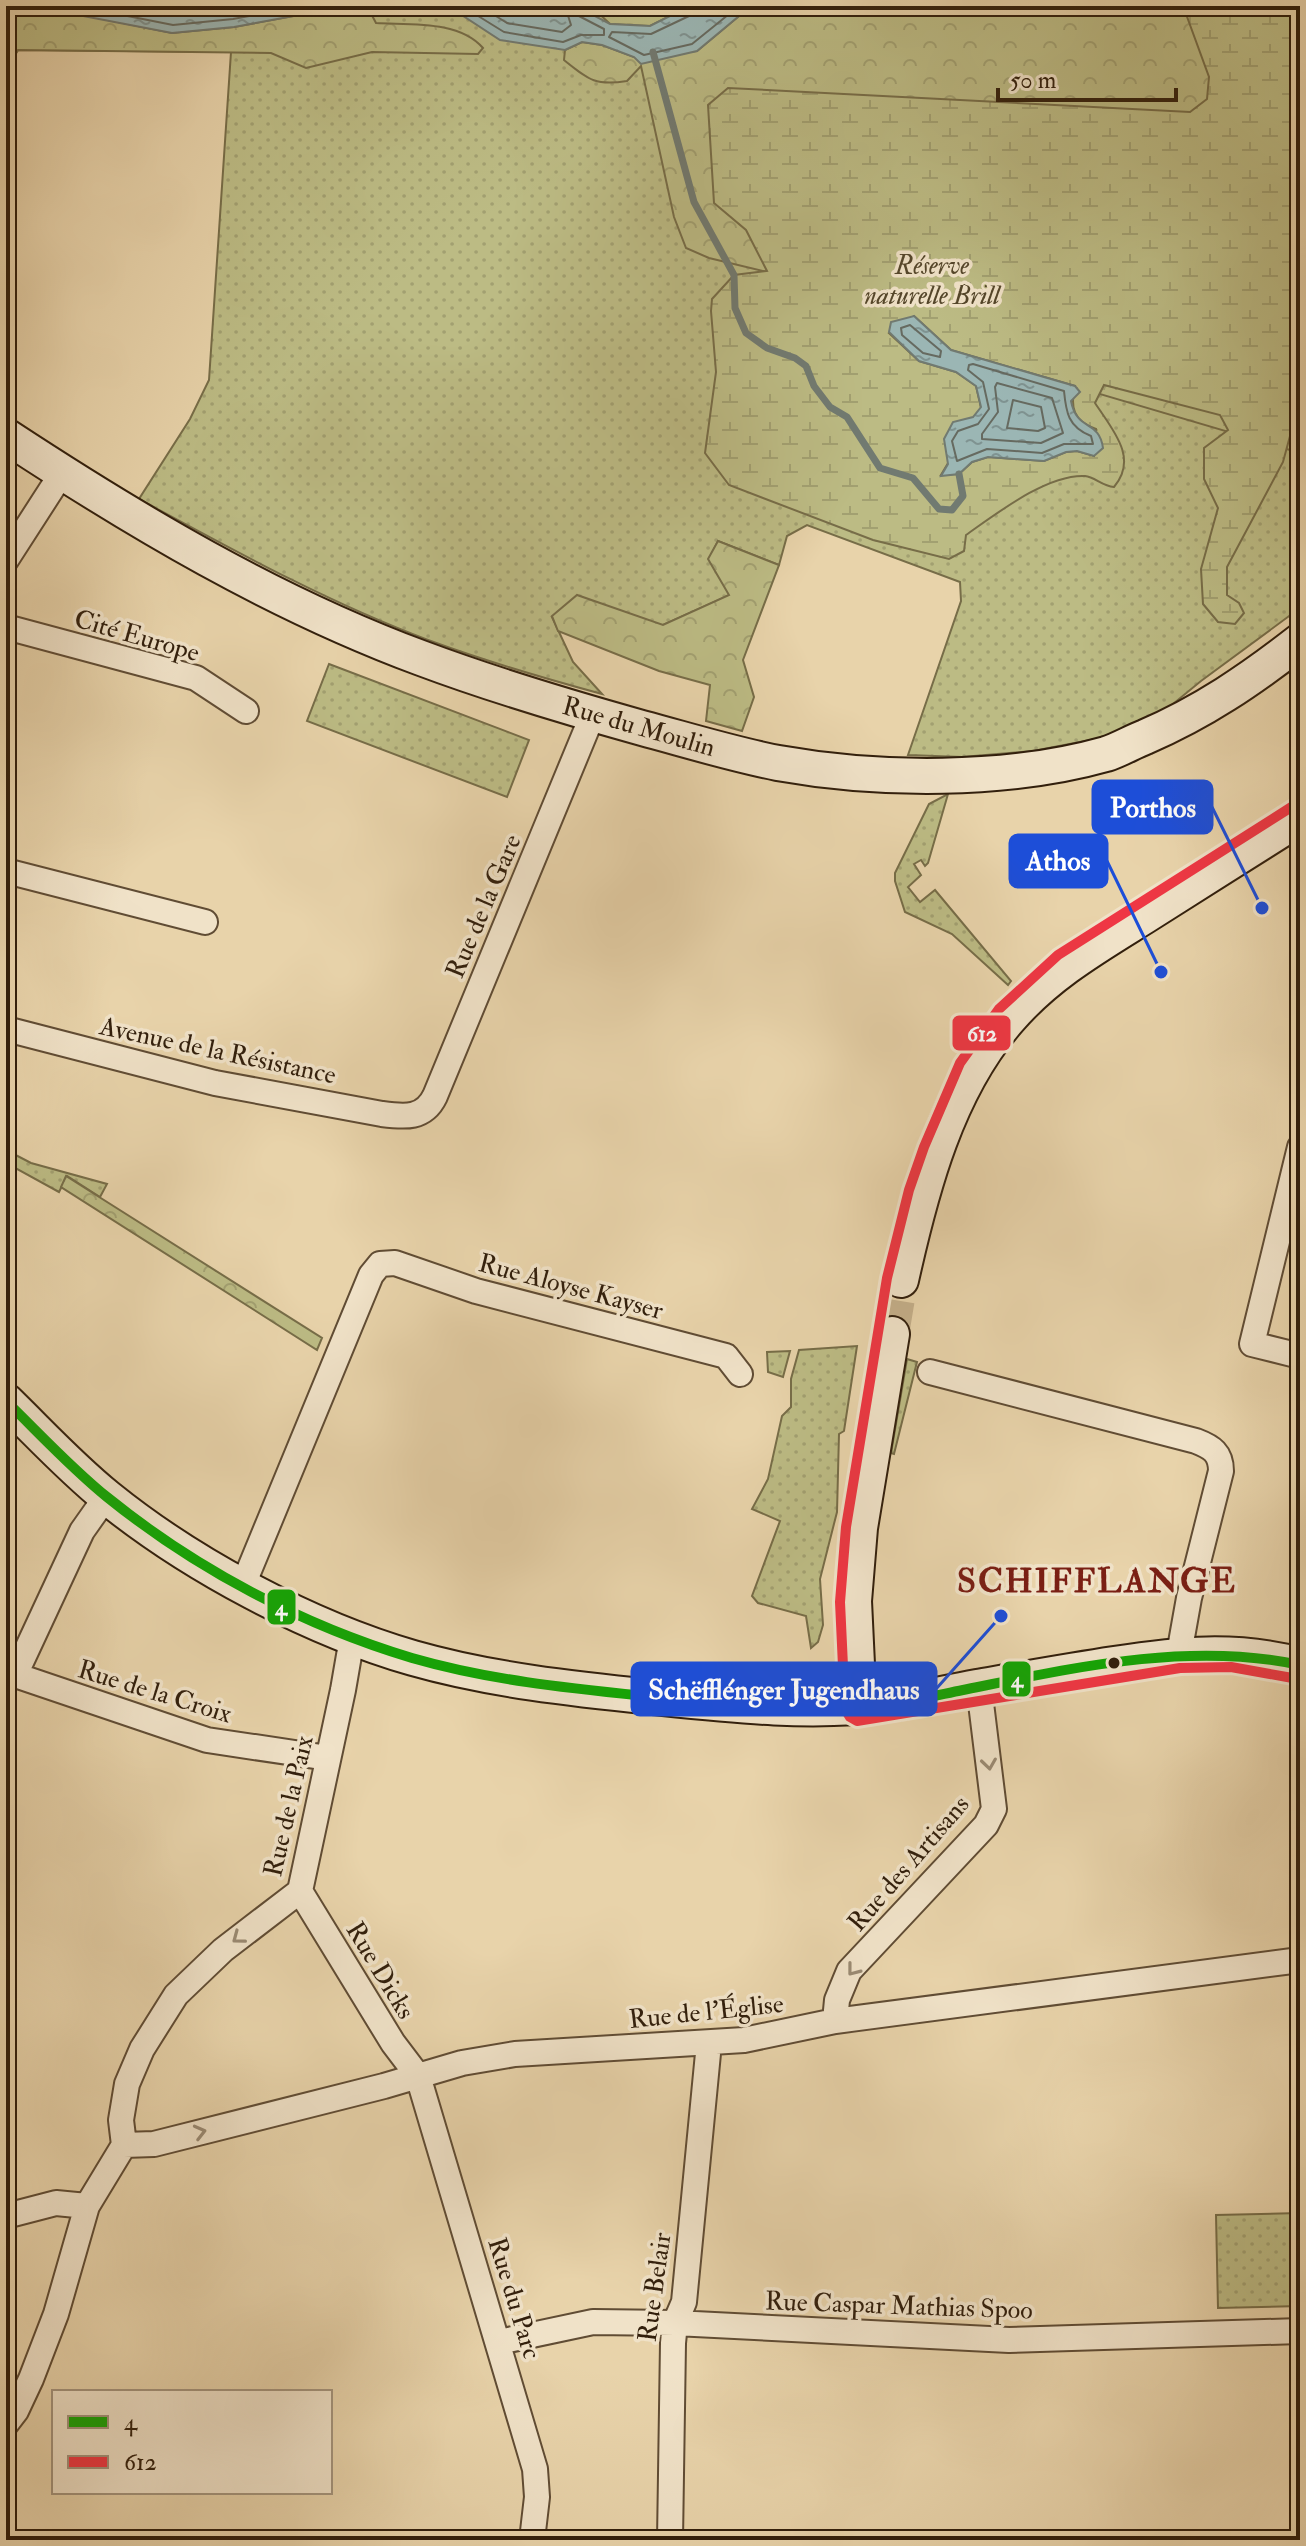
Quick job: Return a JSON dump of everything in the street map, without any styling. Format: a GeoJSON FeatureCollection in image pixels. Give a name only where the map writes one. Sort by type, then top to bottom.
{"type":"FeatureCollection","features":[{"type":"Feature","properties":{"kind":"street","name":"Rue du Moulin"},"geometry":{"type":"LineString","coordinates":[[6,436],[129,515],[230,572],[328,619],[419,657],[593,714],[779,763],[907,776],[960,775],[1023,770],[1107,753],[1189,718],[1246,682],[1300,641]]}},
{"type":"Feature","properties":{"kind":"street"},"geometry":{"type":"LineString","coordinates":[[6,560],[62,473]]}},
{"type":"Feature","properties":{"kind":"street","name":"Cité Europe"},"geometry":{"type":"LineString","coordinates":[[6,627],[196,678],[246,711]]}},
{"type":"Feature","properties":{"kind":"street","name":"Rue de la Gare"},"geometry":{"type":"LineString","coordinates":[[420,1115],[435,1096],[593,714]]}},
{"type":"Feature","properties":{"kind":"street"},"geometry":{"type":"LineString","coordinates":[[901,1280],[937,1151],[973,1069],[1009,1018],[1066,966],[1300,818]]}},
{"type":"Feature","properties":{"kind":"street"},"geometry":{"type":"LineString","coordinates":[[6,871],[205,922]]}},
{"type":"Feature","properties":{"kind":"street","name":"Avenue de la Résistance"},"geometry":{"type":"LineString","coordinates":[[6,1029],[215,1083],[382,1114],[420,1115]]}},
{"type":"Feature","properties":{"kind":"street"},"geometry":{"type":"LineString","coordinates":[[1300,1147],[1252,1344],[1300,1356]]}},
{"type":"Feature","properties":{"kind":"street","name":"Rue Aloyse Kayser"},"geometry":{"type":"LineString","coordinates":[[243,1585],[371,1275],[380,1264],[395,1263],[489,1295],[726,1356],[740,1374]]}},
{"type":"Feature","properties":{"kind":"street"},"geometry":{"type":"LineString","coordinates":[[859,1707],[854,1601],[860,1528],[892,1334]]}},
{"type":"Feature","properties":{"kind":"street"},"geometry":{"type":"LineString","coordinates":[[930,1372],[1196,1441],[1216,1451],[1221,1460],[1221,1471],[1189,1598],[1179,1654]]}},
{"type":"Feature","properties":{"kind":"street"},"geometry":{"type":"LineString","coordinates":[[6,1401],[106,1497],[184,1551],[243,1585],[352,1638],[414,1658],[536,1684],[701,1702],[811,1709],[891,1703],[1179,1654],[1232,1653],[1300,1665]]}},
{"type":"Feature","properties":{"kind":"street"},"geometry":{"type":"LineString","coordinates":[[10,1676],[82,1531],[106,1497]]}},
{"type":"Feature","properties":{"kind":"street","name":"Rue de la Paix"},"geometry":{"type":"LineString","coordinates":[[124,2145],[121,2120],[127,2084],[142,2049],[176,1995],[223,1950],[300,1891],[352,1638]]}},
{"type":"Feature","properties":{"kind":"street","name":"Rue de la Croix"},"geometry":{"type":"LineString","coordinates":[[10,1676],[207,1740],[328,1758]]}},
{"type":"Feature","properties":{"kind":"street","name":"Rue des Artisans"},"geometry":{"type":"LineString","coordinates":[[835,2021],[837,2000],[849,1971],[986,1825],[994,1809],[979,1687]]}},
{"type":"Feature","properties":{"kind":"street","name":"Rue Dicks"},"geometry":{"type":"LineString","coordinates":[[300,1891],[393,2043],[418,2076]]}},
{"type":"Feature","properties":{"kind":"street","name":"Rue de l'Église"},"geometry":{"type":"LineString","coordinates":[[124,2145],[154,2144],[462,2063],[515,2054],[709,2043],[768,2036],[835,2021],[1300,1960]]}},
{"type":"Feature","properties":{"kind":"street","name":"Rue Belair"},"geometry":{"type":"LineString","coordinates":[[670,2540],[673,2343],[675,2323],[684,2302],[709,2043]]}},
{"type":"Feature","properties":{"kind":"street","name":"Rue du Parc"},"geometry":{"type":"LineString","coordinates":[[418,2076],[535,2469],[537,2497],[532,2540]]}},
{"type":"Feature","properties":{"kind":"street"},"geometry":{"type":"LineString","coordinates":[[6,2424],[16,2411],[31,2379],[56,2314],[87,2206],[124,2145]]}},
{"type":"Feature","properties":{"kind":"street"},"geometry":{"type":"LineString","coordinates":[[6,2216],[56,2203],[87,2206]]}},
{"type":"Feature","properties":{"kind":"street","name":"Rue Caspar Mathias Spoo"},"geometry":{"type":"LineString","coordinates":[[499,2342],[593,2322],[675,2323],[1009,2340],[1300,2331]]}},
{"type":"Feature","properties":{"kind":"green space","name":"Réserve naturelle Brill"},"geometry":{"type":"Polygon","coordinates":[[[6,6],[1300,6],[1300,608],[1162,713],[1106,737],[1033,751],[962,757],[908,755],[961,601],[960,582],[807,525],[787,536],[779,565],[718,541],[709,559],[730,595],[663,625],[552,617],[573,662],[602,694],[449,648],[317,592],[139,499],[190,419],[209,380],[231,52],[18,50],[6,70],[6,6]]]}},
{"type":"Feature","properties":{"kind":"green space"},"geometry":{"type":"Polygon","coordinates":[[[6,6],[43,7],[172,33],[234,27],[348,6],[367,6],[376,23],[448,28],[473,39],[483,48],[478,54],[372,52],[306,68],[271,53],[18,50],[6,70],[6,6]]]}},
{"type":"Feature","properties":{"kind":"green space"},"geometry":{"type":"Polygon","coordinates":[[[591,6],[690,6],[650,26],[610,24],[591,6]]]}},
{"type":"Feature","properties":{"kind":"green space"},"geometry":{"type":"Polygon","coordinates":[[[751,6],[1300,6],[1300,453],[951,350],[767,272],[709,258],[686,248],[674,217],[641,66],[627,81],[600,82],[586,77],[564,60],[565,50],[582,42],[602,45],[634,57],[697,51],[751,6]]]}},
{"type":"Feature","properties":{"kind":"green space"},"geometry":{"type":"Polygon","coordinates":[[[1178,6],[1300,6],[1300,399],[1283,462],[1227,567],[1227,595],[1239,603],[1244,613],[1235,624],[1218,622],[1203,604],[1201,569],[1218,508],[1204,479],[1204,448],[1228,430],[1220,415],[1104,385],[1095,403],[1115,433],[1124,465],[1114,487],[1085,476],[1055,481],[1007,507],[966,535],[964,551],[949,559],[873,540],[729,485],[705,453],[716,372],[712,299],[734,275],[767,271],[746,230],[714,203],[708,105],[728,88],[1190,112],[1207,99],[1209,77],[1186,14],[1178,6]],[[914,316],[889,333],[919,361],[956,372],[976,386],[981,408],[941,475],[959,474],[972,462],[988,457],[1044,461],[1077,451],[1094,456],[1096,429],[1082,422],[1075,412],[1075,386],[951,350],[914,316]]]}},
{"type":"Feature","properties":{"kind":"green space"},"geometry":{"type":"Polygon","coordinates":[[[718,541],[779,565],[743,660],[754,697],[742,731],[706,721],[710,685],[659,671],[558,631],[552,616],[577,595],[663,625],[729,595],[708,559],[718,541]]]}},
{"type":"Feature","properties":{"kind":"green space"},"geometry":{"type":"Polygon","coordinates":[[[329,664],[529,740],[507,797],[307,721],[329,664]]]}},
{"type":"Feature","properties":{"kind":"green space"},"geometry":{"type":"Polygon","coordinates":[[[948,794],[928,863],[925,866],[921,860],[914,864],[921,875],[908,887],[920,902],[935,890],[1011,981],[1008,985],[952,934],[905,912],[895,881],[895,873],[929,804],[948,794]]]}},
{"type":"Feature","properties":{"kind":"green space"},"geometry":{"type":"Polygon","coordinates":[[[6,1150],[31,1163],[107,1184],[100,1197],[67,1176],[59,1192],[6,1163],[6,1150]]]}},
{"type":"Feature","properties":{"kind":"green space"},"geometry":{"type":"Polygon","coordinates":[[[66,1176],[322,1338],[317,1350],[61,1187],[66,1176]]]}},
{"type":"Feature","properties":{"kind":"green space"},"geometry":{"type":"Polygon","coordinates":[[[857,1346],[844,1431],[839,1434],[837,1512],[820,1579],[823,1625],[818,1642],[811,1648],[806,1616],[758,1603],[752,1596],[780,1521],[752,1509],[768,1479],[782,1416],[791,1407],[791,1379],[799,1350],[857,1346]]]}},
{"type":"Feature","properties":{"kind":"green space"},"geometry":{"type":"Polygon","coordinates":[[[790,1351],[783,1377],[768,1372],[767,1352],[790,1351]]]}},
{"type":"Feature","properties":{"kind":"green space"},"geometry":{"type":"Polygon","coordinates":[[[907,1359],[917,1362],[894,1454],[891,1453],[907,1359]]]}},
{"type":"Feature","properties":{"kind":"green space"},"geometry":{"type":"Polygon","coordinates":[[[1300,2213],[1300,2306],[1218,2308],[1216,2215],[1300,2213]]]}},
{"type":"Feature","properties":{"kind":"water"},"geometry":{"type":"Polygon","coordinates":[[[31,6],[173,6],[189,9],[200,6],[348,6],[234,27],[172,33],[31,6]]]}},
{"type":"Feature","properties":{"kind":"water"},"geometry":{"type":"Polygon","coordinates":[[[395,6],[576,6],[610,24],[650,26],[690,6],[751,6],[697,51],[641,64],[634,57],[602,45],[582,42],[565,50],[500,40],[457,12],[395,6]]]}},
{"type":"Feature","properties":{"kind":"water"},"geometry":{"type":"Polygon","coordinates":[[[914,316],[951,350],[1075,386],[1080,392],[1071,401],[1074,411],[1097,433],[1103,448],[1094,456],[1077,451],[1066,452],[1044,461],[988,457],[972,462],[959,474],[941,476],[948,464],[944,439],[953,422],[973,417],[981,407],[976,386],[956,372],[919,361],[889,332],[891,322],[914,316]]]}},
{"type":"Feature","properties":{"kind":"waterway"},"geometry":{"type":"LineString","coordinates":[[653,52],[694,202],[734,275],[735,308],[746,333],[767,348],[795,358],[806,366],[814,386],[830,407],[847,417],[880,468],[913,478],[939,509],[952,510],[963,496],[959,474]]}},
{"type":"Feature","properties":{"kind":"tunnel"},"geometry":{"type":"LineString","coordinates":[[892,1334],[901,1280]]}},
{"type":"Feature","properties":{"kind":"transit line","name":"612"},"geometry":{"type":"LineString","coordinates":[[1293,806],[1058,955],[999,1009],[960,1063],[909,1190],[887,1278],[846,1527],[840,1602],[845,1709],[857,1721],[1180,1668],[1231,1667],[1298,1679]]}},
{"type":"Feature","properties":{"kind":"transit line","name":"4"},"geometry":{"type":"LineString","coordinates":[[6,1401],[107,1497],[214,1571],[291,1612],[371,1645],[499,1678],[706,1702],[827,1708],[897,1703],[1046,1673],[1131,1660],[1216,1656],[1258,1658],[1300,1665]]}},
{"type":"Feature","properties":{"kind":"place","name":"Porthos"},"geometry":{"type":"Point","coordinates":[1262,908]}},
{"type":"Feature","properties":{"kind":"place","name":"Athos"},"geometry":{"type":"Point","coordinates":[1161,972]}},
{"type":"Feature","properties":{"kind":"place","name":"Schëfflénger Jugendhaus"},"geometry":{"type":"Point","coordinates":[1001,1616]}},
{"type":"Feature","properties":{"kind":"district","name":"SCHIFFLANGE"},"geometry":{"type":"Point","coordinates":[1097,1580]}}]}
